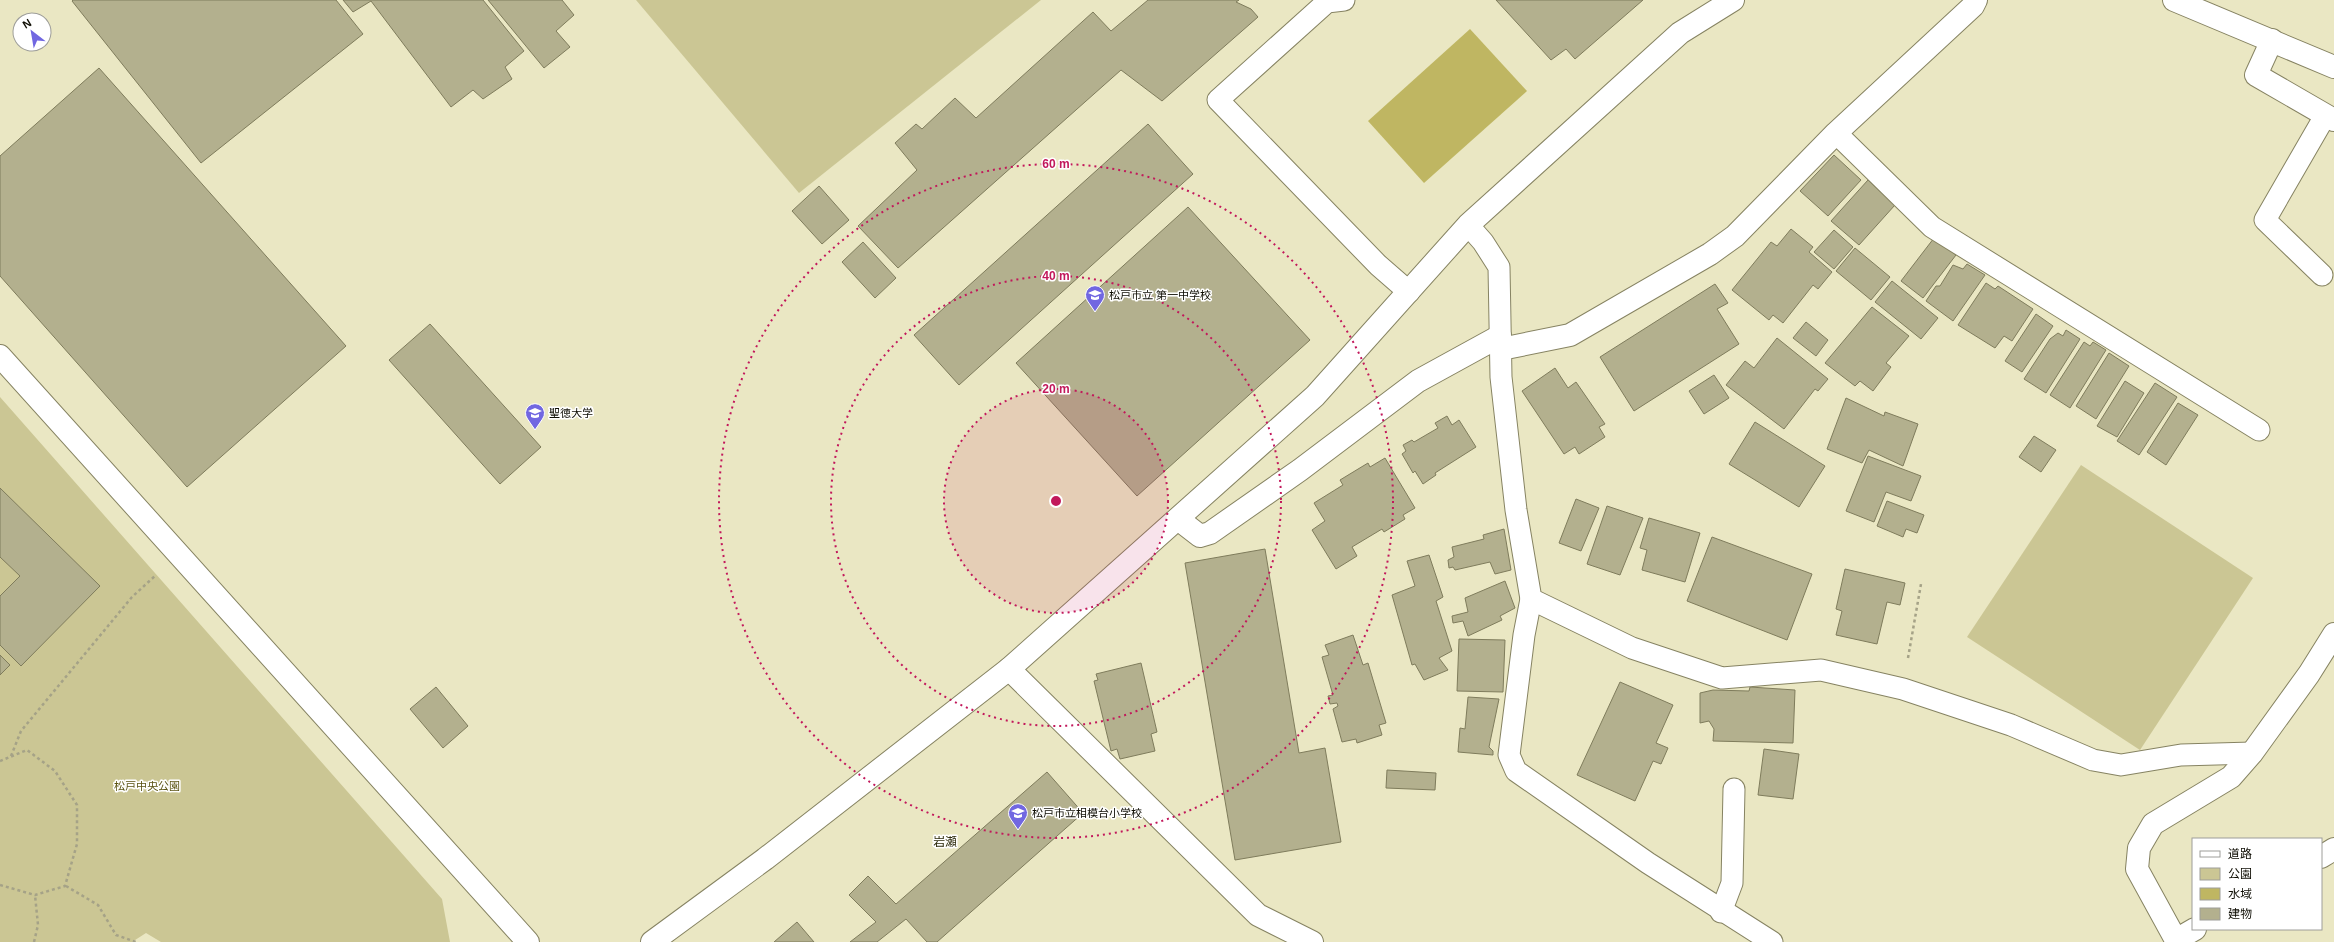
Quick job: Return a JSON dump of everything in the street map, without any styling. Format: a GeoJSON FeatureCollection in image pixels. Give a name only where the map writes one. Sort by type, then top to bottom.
{"type":"FeatureCollection","features":[{"type":"Feature","properties":{"kind":"street"},"geometry":{"type":"LineString","coordinates":[[652,942],[765,858],[1009,669],[1315,396],[1468,225],[1680,32],[1733,0]]}},
{"type":"Feature","properties":{"kind":"street"},"geometry":{"type":"LineString","coordinates":[[1178,519],[1200,536],[1210,533],[1300,470],[1418,381],[1500,342],[1570,335],[1710,254],[1735,236],[1836,133],[1968,10],[1976,0]]}},
{"type":"Feature","properties":{"kind":"street"},"geometry":{"type":"LineString","coordinates":[[2174,0],[2334,67]]}},
{"type":"Feature","properties":{"kind":"street"},"geometry":{"type":"LineString","coordinates":[[2272,40],[2256,74],[2329,118]]}},
{"type":"Feature","properties":{"kind":"street"},"geometry":{"type":"LineString","coordinates":[[0,356],[528,942]]}},
{"type":"Feature","properties":{"kind":"street"},"geometry":{"type":"LineString","coordinates":[[2194,930],[2177,941],[2137,869],[2139,848],[2153,824],[2231,777],[2252,753],[2334,634]]}},
{"type":"Feature","properties":{"kind":"street"},"geometry":{"type":"LineString","coordinates":[[1009,669],[1258,915],[1312,942]]}},
{"type":"Feature","properties":{"kind":"street"},"geometry":{"type":"LineString","coordinates":[[2322,856],[2334,849]]}},
{"type":"Feature","properties":{"kind":"lane"},"geometry":{"type":"LineString","coordinates":[[1344,0],[1327,2],[1218,100],[1378,265],[1409,292]]}},
{"type":"Feature","properties":{"kind":"lane"},"geometry":{"type":"LineString","coordinates":[[2322,275],[2265,220],[2329,118]]}},
{"type":"Feature","properties":{"kind":"lane"},"geometry":{"type":"LineString","coordinates":[[1836,133],[1932,226],[2258,430]]}},
{"type":"Feature","properties":{"kind":"lane"},"geometry":{"type":"LineString","coordinates":[[1468,225],[1483,242],[1499,267],[1501,377],[1516,510],[1532,599],[1524,635],[1509,755],[1516,771],[1722,912],[1772,942]]}},
{"type":"Feature","properties":{"kind":"lane"},"geometry":{"type":"LineString","coordinates":[[1532,599],[1632,648],[1722,678],[1821,670],[1903,689],[2010,726],[2093,760],[2121,765],[2181,755],[2252,753]]}},
{"type":"Feature","properties":{"kind":"lane"},"geometry":{"type":"LineString","coordinates":[[1722,912],[1732,884],[1734,789]]}},
{"type":"Feature","properties":{"kind":"path"},"geometry":{"type":"LineString","coordinates":[[11,756],[21,731],[132,597],[179,554]]}},
{"type":"Feature","properties":{"kind":"path"},"geometry":{"type":"LineString","coordinates":[[1903,689],[1921,584]]}},
{"type":"Feature","properties":{"kind":"path"},"geometry":{"type":"LineString","coordinates":[[0,761],[27,750],[55,771],[77,805],[77,844],[65,886]]}},
{"type":"Feature","properties":{"kind":"path"},"geometry":{"type":"LineString","coordinates":[[0,885],[35,895],[65,886],[98,905],[116,935],[136,942]]}},
{"type":"Feature","properties":{"kind":"path"},"geometry":{"type":"LineString","coordinates":[[34,942],[38,925],[35,895]]}},
{"type":"Feature","properties":{"kind":"green space"},"geometry":{"type":"Polygon","coordinates":[[[636,0],[1041,0],[799,193],[636,0]]]}},
{"type":"Feature","properties":{"kind":"green space","name":"松戸中央公園"},"geometry":{"type":"Polygon","coordinates":[[[0,397],[442,899],[450,942],[161,942],[146,933],[132,942],[0,942],[0,397]]]}},
{"type":"Feature","properties":{"kind":"green space"},"geometry":{"type":"Polygon","coordinates":[[[2081,465],[2253,578],[2140,750],[1967,637],[2081,465]]]}},
{"type":"Feature","properties":{"kind":"water"},"geometry":{"type":"Polygon","coordinates":[[[1470,29],[1527,91],[1424,183],[1368,121],[1470,29]]]}},
{"type":"Feature","properties":{"kind":"building"},"geometry":{"type":"Polygon","coordinates":[[[336,0],[363,34],[201,163],[72,1],[336,0]]]}},
{"type":"Feature","properties":{"kind":"building"},"geometry":{"type":"Polygon","coordinates":[[[343,0],[483,0],[524,51],[505,67],[512,79],[483,99],[473,90],[451,107],[371,1],[353,12],[343,0]]]}},
{"type":"Feature","properties":{"kind":"building"},"geometry":{"type":"Polygon","coordinates":[[[488,0],[562,0],[574,15],[556,31],[570,47],[544,68],[488,0]]]}},
{"type":"Feature","properties":{"kind":"building"},"geometry":{"type":"Polygon","coordinates":[[[1148,0],[1239,0],[1236,2],[1251,9],[1258,17],[1162,101],[1121,70],[898,268],[858,226],[917,170],[895,143],[916,124],[922,129],[955,98],[976,118],[1093,12],[1111,31],[1148,0]]]}},
{"type":"Feature","properties":{"kind":"building"},"geometry":{"type":"Polygon","coordinates":[[[1496,0],[1643,0],[1575,59],[1566,49],[1551,60],[1496,0]]]}},
{"type":"Feature","properties":{"kind":"building"},"geometry":{"type":"Polygon","coordinates":[[[99,68],[346,346],[187,487],[0,276],[0,156],[99,68]]]}},
{"type":"Feature","properties":{"kind":"building"},"geometry":{"type":"Polygon","coordinates":[[[1148,124],[1193,174],[959,385],[914,335],[1148,124]]]}},
{"type":"Feature","properties":{"kind":"building"},"geometry":{"type":"Polygon","coordinates":[[[1834,155],[1861,180],[1828,216],[1800,191],[1834,155]]]}},
{"type":"Feature","properties":{"kind":"building"},"geometry":{"type":"Polygon","coordinates":[[[1868,180],[1895,205],[1859,245],[1831,221],[1868,180]]]}},
{"type":"Feature","properties":{"kind":"building"},"geometry":{"type":"Polygon","coordinates":[[[819,186],[849,220],[822,244],[792,211],[819,186]]]}},
{"type":"Feature","properties":{"kind":"building"},"geometry":{"type":"Polygon","coordinates":[[[1188,207],[1310,340],[1137,496],[1016,363],[1188,207]]]}},
{"type":"Feature","properties":{"kind":"building"},"geometry":{"type":"Polygon","coordinates":[[[1791,229],[1813,247],[1809,252],[1832,272],[1818,289],[1813,285],[1783,323],[1773,315],[1769,320],[1732,290],[1771,242],[1777,246],[1791,229]]]}},
{"type":"Feature","properties":{"kind":"building"},"geometry":{"type":"Polygon","coordinates":[[[1834,230],[1853,247],[1834,269],[1814,252],[1834,230]]]}},
{"type":"Feature","properties":{"kind":"building"},"geometry":{"type":"Polygon","coordinates":[[[1934,238],[1956,255],[1923,298],[1901,281],[1934,238]]]}},
{"type":"Feature","properties":{"kind":"building"},"geometry":{"type":"Polygon","coordinates":[[[863,242],[896,278],[875,298],[842,262],[863,242]]]}},
{"type":"Feature","properties":{"kind":"building"},"geometry":{"type":"Polygon","coordinates":[[[1855,248],[1890,277],[1871,300],[1836,271],[1855,248]]]}},
{"type":"Feature","properties":{"kind":"building"},"geometry":{"type":"Polygon","coordinates":[[[1967,264],[1985,275],[1953,321],[1926,301],[1936,286],[1940,286],[1953,265],[1963,269],[1967,264]]]}},
{"type":"Feature","properties":{"kind":"building"},"geometry":{"type":"Polygon","coordinates":[[[1892,281],[1938,318],[1921,339],[1875,302],[1892,281]]]}},
{"type":"Feature","properties":{"kind":"building"},"geometry":{"type":"Polygon","coordinates":[[[1986,283],[1995,289],[1998,286],[2033,309],[2012,341],[2004,336],[1995,348],[1958,325],[1986,283]]]}},
{"type":"Feature","properties":{"kind":"building"},"geometry":{"type":"Polygon","coordinates":[[[1715,284],[1728,303],[1717,309],[1739,344],[1634,411],[1600,357],[1715,284]]]}},
{"type":"Feature","properties":{"kind":"building"},"geometry":{"type":"Polygon","coordinates":[[[1872,307],[1909,336],[1886,363],[1891,367],[1873,391],[1860,381],[1855,386],[1825,363],[1872,307]]]}},
{"type":"Feature","properties":{"kind":"building"},"geometry":{"type":"Polygon","coordinates":[[[2036,314],[2053,326],[2022,372],[2005,361],[2036,314]]]}},
{"type":"Feature","properties":{"kind":"building"},"geometry":{"type":"Polygon","coordinates":[[[1806,322],[1828,340],[1816,356],[1793,338],[1806,322]]]}},
{"type":"Feature","properties":{"kind":"building"},"geometry":{"type":"Polygon","coordinates":[[[430,324],[541,447],[500,484],[389,360],[430,324]]]}},
{"type":"Feature","properties":{"kind":"building"},"geometry":{"type":"Polygon","coordinates":[[[2066,330],[2080,339],[2046,393],[2024,379],[2050,339],[2058,333],[2063,336],[2066,330]]]}},
{"type":"Feature","properties":{"kind":"building"},"geometry":{"type":"Polygon","coordinates":[[[1777,338],[1828,379],[1818,391],[1815,389],[1784,429],[1726,385],[1745,361],[1754,368],[1777,338]]]}},
{"type":"Feature","properties":{"kind":"building"},"geometry":{"type":"Polygon","coordinates":[[[2084,342],[2090,346],[2093,342],[2106,350],[2070,408],[2050,395],[2084,342]]]}},
{"type":"Feature","properties":{"kind":"building"},"geometry":{"type":"Polygon","coordinates":[[[2109,353],[2129,366],[2096,419],[2076,406],[2109,353]]]}},
{"type":"Feature","properties":{"kind":"building"},"geometry":{"type":"Polygon","coordinates":[[[1555,368],[1568,388],[1576,382],[1605,424],[1599,427],[1605,437],[1579,454],[1575,447],[1564,454],[1522,391],[1555,368]]]}},
{"type":"Feature","properties":{"kind":"building"},"geometry":{"type":"Polygon","coordinates":[[[1714,375],[1729,398],[1704,414],[1689,391],[1714,375]]]}},
{"type":"Feature","properties":{"kind":"building"},"geometry":{"type":"Polygon","coordinates":[[[2125,381],[2144,393],[2117,437],[2097,426],[2125,381]]]}},
{"type":"Feature","properties":{"kind":"building"},"geometry":{"type":"Polygon","coordinates":[[[2155,383],[2177,397],[2139,455],[2117,441],[2155,383]]]}},
{"type":"Feature","properties":{"kind":"building"},"geometry":{"type":"Polygon","coordinates":[[[1846,398],[1884,416],[1885,412],[1918,424],[1903,466],[1869,450],[1862,463],[1827,449],[1846,398]]]}},
{"type":"Feature","properties":{"kind":"building"},"geometry":{"type":"Polygon","coordinates":[[[2178,403],[2198,415],[2166,465],[2147,452],[2178,403]]]}},
{"type":"Feature","properties":{"kind":"building"},"geometry":{"type":"Polygon","coordinates":[[[1447,416],[1452,425],[1459,420],[1476,447],[1435,473],[1436,475],[1423,484],[1415,471],[1413,473],[1402,454],[1406,451],[1403,445],[1412,440],[1414,442],[1438,428],[1435,423],[1447,416]]]}},
{"type":"Feature","properties":{"kind":"building"},"geometry":{"type":"Polygon","coordinates":[[[1755,422],[1825,466],[1799,507],[1729,464],[1755,422]]]}},
{"type":"Feature","properties":{"kind":"building"},"geometry":{"type":"Polygon","coordinates":[[[2034,436],[2056,450],[2041,472],[2019,457],[2034,436]]]}},
{"type":"Feature","properties":{"kind":"building"},"geometry":{"type":"Polygon","coordinates":[[[1868,456],[1921,476],[1911,501],[1886,492],[1874,522],[1846,511],[1868,456]]]}},
{"type":"Feature","properties":{"kind":"building"},"geometry":{"type":"Polygon","coordinates":[[[1385,458],[1415,508],[1403,515],[1405,519],[1384,532],[1382,529],[1352,547],[1357,556],[1336,569],[1312,530],[1325,521],[1314,503],[1343,485],[1340,480],[1368,463],[1370,467],[1385,458]]]}},
{"type":"Feature","properties":{"kind":"building"},"geometry":{"type":"Polygon","coordinates":[[[0,488],[100,586],[21,666],[0,645],[0,596],[20,576],[0,557],[0,488]]]}},
{"type":"Feature","properties":{"kind":"building"},"geometry":{"type":"Polygon","coordinates":[[[1576,499],[1599,508],[1581,551],[1559,543],[1576,499]]]}},
{"type":"Feature","properties":{"kind":"building"},"geometry":{"type":"Polygon","coordinates":[[[1887,501],[1924,515],[1917,533],[1906,529],[1903,537],[1877,526],[1887,501]]]}},
{"type":"Feature","properties":{"kind":"building"},"geometry":{"type":"Polygon","coordinates":[[[1607,506],[1643,518],[1620,575],[1587,564],[1607,506]]]}},
{"type":"Feature","properties":{"kind":"building"},"geometry":{"type":"Polygon","coordinates":[[[1649,518],[1700,533],[1685,582],[1642,570],[1647,550],[1640,548],[1649,518]]]}},
{"type":"Feature","properties":{"kind":"building"},"geometry":{"type":"Polygon","coordinates":[[[1504,529],[1511,570],[1495,574],[1490,562],[1455,570],[1453,567],[1449,568],[1448,560],[1454,557],[1452,547],[1484,539],[1483,535],[1504,529]]]}},
{"type":"Feature","properties":{"kind":"building"},"geometry":{"type":"Polygon","coordinates":[[[1712,537],[1812,574],[1787,640],[1687,601],[1712,537]]]}},
{"type":"Feature","properties":{"kind":"building"},"geometry":{"type":"Polygon","coordinates":[[[1265,549],[1299,753],[1325,748],[1341,842],[1235,860],[1185,563],[1265,549]]]}},
{"type":"Feature","properties":{"kind":"building"},"geometry":{"type":"Polygon","coordinates":[[[1429,555],[1443,597],[1436,601],[1452,651],[1439,658],[1448,670],[1424,680],[1415,664],[1412,665],[1392,595],[1415,586],[1407,561],[1429,555]]]}},
{"type":"Feature","properties":{"kind":"building"},"geometry":{"type":"Polygon","coordinates":[[[1845,569],[1905,583],[1900,605],[1887,602],[1877,644],[1836,635],[1842,611],[1836,609],[1845,569]]]}},
{"type":"Feature","properties":{"kind":"building"},"geometry":{"type":"Polygon","coordinates":[[[1505,581],[1515,608],[1500,616],[1502,620],[1468,636],[1463,621],[1453,623],[1452,616],[1468,612],[1465,598],[1505,581]]]}},
{"type":"Feature","properties":{"kind":"building"},"geometry":{"type":"Polygon","coordinates":[[[1353,635],[1363,665],[1368,663],[1386,723],[1379,725],[1382,735],[1357,743],[1356,739],[1342,742],[1333,709],[1338,706],[1337,703],[1330,704],[1328,696],[1333,695],[1322,657],[1329,655],[1325,645],[1353,635]]]}},
{"type":"Feature","properties":{"kind":"building"},"geometry":{"type":"Polygon","coordinates":[[[1459,639],[1505,640],[1503,692],[1457,691],[1459,639]]]}},
{"type":"Feature","properties":{"kind":"building"},"geometry":{"type":"Polygon","coordinates":[[[0,655],[10,665],[0,675],[0,655]]]}},
{"type":"Feature","properties":{"kind":"building"},"geometry":{"type":"Polygon","coordinates":[[[1141,663],[1157,732],[1151,734],[1155,751],[1120,759],[1117,749],[1111,751],[1094,681],[1098,680],[1096,674],[1141,663]]]}},
{"type":"Feature","properties":{"kind":"building"},"geometry":{"type":"Polygon","coordinates":[[[1620,682],[1673,705],[1656,743],[1668,748],[1661,764],[1653,761],[1635,801],[1577,775],[1620,682]]]}},
{"type":"Feature","properties":{"kind":"building"},"geometry":{"type":"Polygon","coordinates":[[[436,687],[468,726],[443,748],[410,709],[436,687]]]}},
{"type":"Feature","properties":{"kind":"building"},"geometry":{"type":"Polygon","coordinates":[[[1750,687],[1795,690],[1793,743],[1713,741],[1714,729],[1709,721],[1700,723],[1700,693],[1713,690],[1749,691],[1750,687]]]}},
{"type":"Feature","properties":{"kind":"building"},"geometry":{"type":"Polygon","coordinates":[[[1468,697],[1499,699],[1489,747],[1493,751],[1493,755],[1458,752],[1460,728],[1465,729],[1468,697]]]}},
{"type":"Feature","properties":{"kind":"building"},"geometry":{"type":"Polygon","coordinates":[[[1764,749],[1799,754],[1793,799],[1758,795],[1764,749]]]}},
{"type":"Feature","properties":{"kind":"building"},"geometry":{"type":"Polygon","coordinates":[[[1387,770],[1436,773],[1435,790],[1386,788],[1387,770]]]}},
{"type":"Feature","properties":{"kind":"building"},"geometry":{"type":"Polygon","coordinates":[[[1047,772],[1083,813],[937,942],[927,942],[906,919],[877,942],[850,942],[876,922],[849,895],[868,876],[896,904],[1047,772]]]}},
{"type":"Feature","properties":{"kind":"building"},"geometry":{"type":"Polygon","coordinates":[[[797,922],[814,942],[774,942],[797,922]]]}},
{"type":"Feature","properties":{"kind":"place","name":"松戸市立 第一中学校"},"geometry":{"type":"Point","coordinates":[1095,312]}},
{"type":"Feature","properties":{"kind":"place","name":"聖徳大学"},"geometry":{"type":"Point","coordinates":[535,430]}},
{"type":"Feature","properties":{"kind":"place","name":"松戸市立相模台小学校"},"geometry":{"type":"Point","coordinates":[1018,830]}},
{"type":"Feature","properties":{"kind":"district","name":"岩瀬"},"geometry":{"type":"Point","coordinates":[945,842]}}]}
